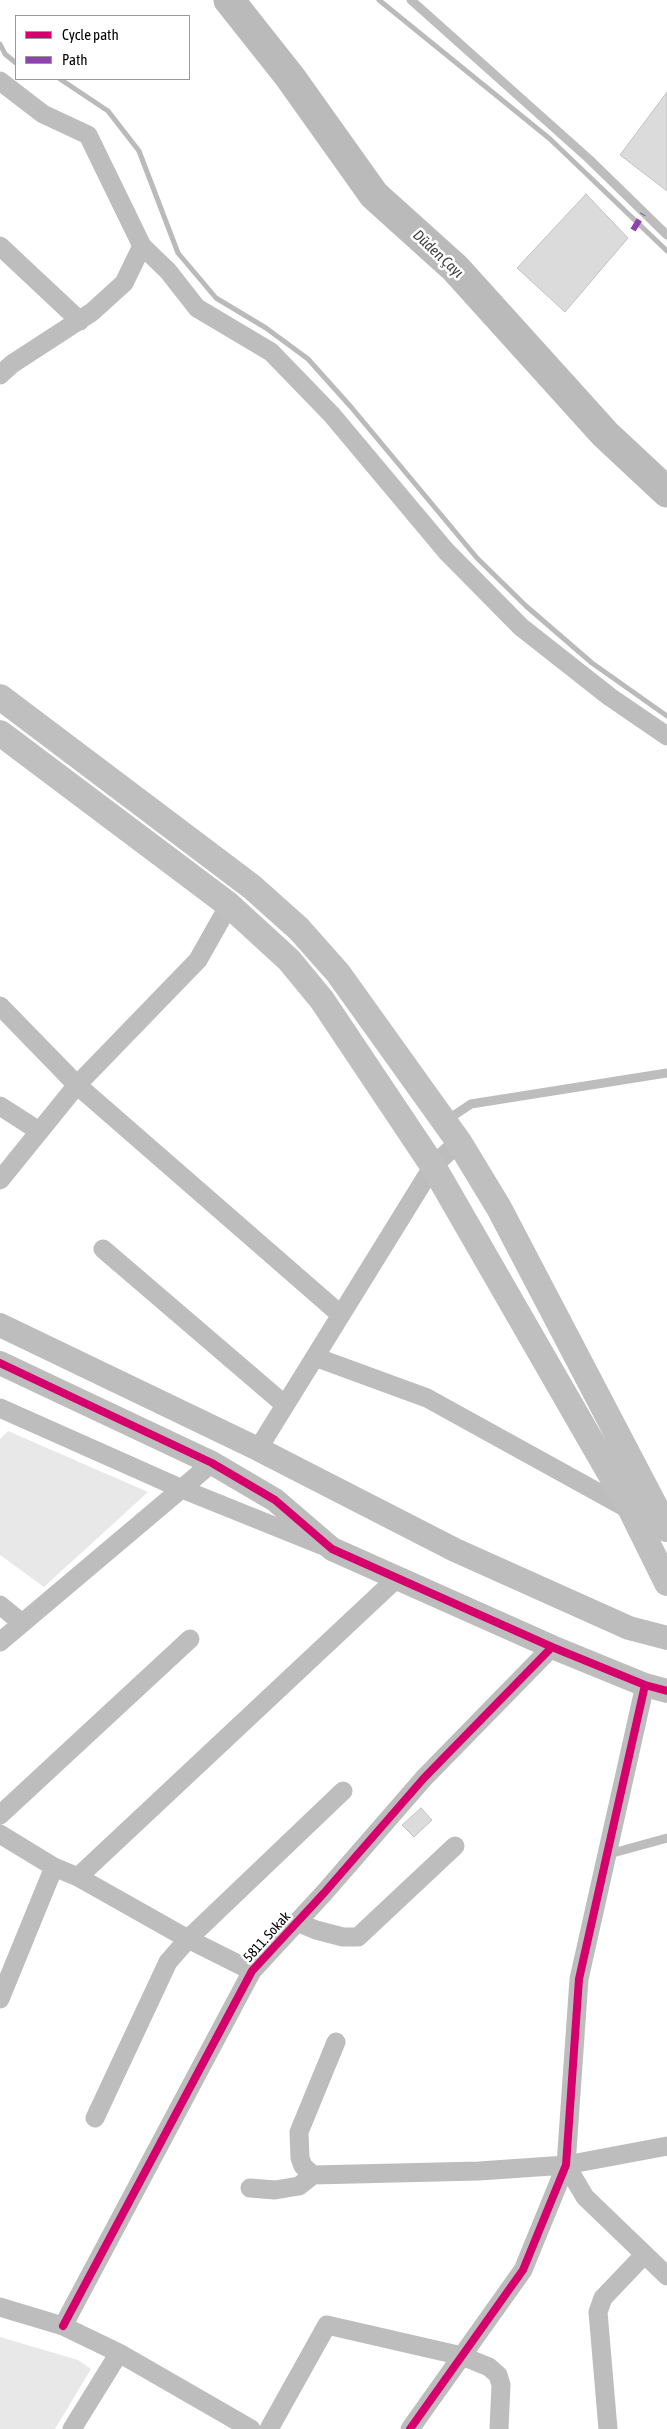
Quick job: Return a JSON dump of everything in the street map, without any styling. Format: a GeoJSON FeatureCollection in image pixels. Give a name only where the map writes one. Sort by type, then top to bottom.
{"type":"FeatureCollection","features":[{"type":"Feature","properties":{"kind":"main road"},"geometry":{"type":"LineString","coordinates":[[0,697],[252,888],[299,930],[338,973],[452,1132],[499,1208],[667,1528]]}},
{"type":"Feature","properties":{"kind":"main road"},"geometry":{"type":"LineString","coordinates":[[0,733],[229,905],[289,960],[322,1000],[433,1166],[631,1510],[667,1583]]}},
{"type":"Feature","properties":{"kind":"street"},"geometry":{"type":"LineString","coordinates":[[0,81],[43,114],[88,136],[142,246],[168,272],[196,308],[271,352],[332,415],[446,551],[521,627],[610,697],[667,736]]}},
{"type":"Feature","properties":{"kind":"street"},"geometry":{"type":"LineString","coordinates":[[0,246],[80,320]]}},
{"type":"Feature","properties":{"kind":"street"},"geometry":{"type":"LineString","coordinates":[[0,375],[12,364],[80,320],[124,283],[142,246]]}},
{"type":"Feature","properties":{"kind":"street"},"geometry":{"type":"LineString","coordinates":[[0,1180],[77,1086],[198,960],[229,905]]}},
{"type":"Feature","properties":{"kind":"street"},"geometry":{"type":"LineString","coordinates":[[0,1006],[77,1086],[341,1315]]}},
{"type":"Feature","properties":{"kind":"street"},"geometry":{"type":"LineString","coordinates":[[0,1106],[39,1131]]}},
{"type":"Feature","properties":{"kind":"street"},"geometry":{"type":"LineString","coordinates":[[258,1449],[433,1166],[452,1132]]}},
{"type":"Feature","properties":{"kind":"street"},"geometry":{"type":"LineString","coordinates":[[103,1249],[285,1405]]}},
{"type":"Feature","properties":{"kind":"street"},"geometry":{"type":"LineString","coordinates":[[0,1325],[258,1449],[456,1550],[629,1628],[667,1638]]}},
{"type":"Feature","properties":{"kind":"street"},"geometry":{"type":"LineString","coordinates":[[315,1356],[427,1398],[631,1510]]}},
{"type":"Feature","properties":{"kind":"street"},"geometry":{"type":"LineString","coordinates":[[0,1363],[212,1464],[275,1500],[332,1549]]}},
{"type":"Feature","properties":{"kind":"street"},"geometry":{"type":"LineString","coordinates":[[0,1408],[182,1489],[332,1549],[396,1579],[552,1646],[656,1688],[609,1854],[579,1979],[566,2165],[523,2270],[410,2429]]}},
{"type":"Feature","properties":{"kind":"street"},"geometry":{"type":"LineString","coordinates":[[0,1642],[212,1464]]}},
{"type":"Feature","properties":{"kind":"street"},"geometry":{"type":"LineString","coordinates":[[78,1877],[396,1579]]}},
{"type":"Feature","properties":{"kind":"street"},"geometry":{"type":"LineString","coordinates":[[0,1605],[22,1623]]}},
{"type":"Feature","properties":{"kind":"street"},"geometry":{"type":"LineString","coordinates":[[0,1815],[190,1639]]}},
{"type":"Feature","properties":{"kind":"street","name":"5811. Sokak"},"geometry":{"type":"LineString","coordinates":[[63,2326],[252,1971],[424,1778],[552,1646]]}},
{"type":"Feature","properties":{"kind":"street"},"geometry":{"type":"LineString","coordinates":[[95,2118],[168,1962],[188,1939],[343,1792]]}},
{"type":"Feature","properties":{"kind":"street"},"geometry":{"type":"LineString","coordinates":[[0,1834],[54,1867],[78,1877],[188,1939],[252,1971]]}},
{"type":"Feature","properties":{"kind":"street"},"geometry":{"type":"LineString","coordinates":[[297,1922],[334,1934],[358,1937],[455,1846]]}},
{"type":"Feature","properties":{"kind":"street"},"geometry":{"type":"LineString","coordinates":[[0,1999],[54,1867]]}},
{"type":"Feature","properties":{"kind":"street"},"geometry":{"type":"LineString","coordinates":[[313,2175],[303,2166],[300,2158],[299,2132],[336,2042]]}},
{"type":"Feature","properties":{"kind":"street"},"geometry":{"type":"LineString","coordinates":[[250,2188],[275,2190],[299,2186],[313,2175],[479,2171],[566,2165],[667,2146]]}},
{"type":"Feature","properties":{"kind":"street"},"geometry":{"type":"LineString","coordinates":[[566,2165],[585,2197],[667,2276]]}},
{"type":"Feature","properties":{"kind":"street"},"geometry":{"type":"LineString","coordinates":[[608,2429],[598,2312],[603,2298],[644,2255]]}},
{"type":"Feature","properties":{"kind":"street"},"geometry":{"type":"LineString","coordinates":[[0,2307],[63,2326],[119,2352],[251,2429]]}},
{"type":"Feature","properties":{"kind":"street"},"geometry":{"type":"LineString","coordinates":[[269,2429],[327,2325],[462,2356],[489,2367],[498,2375],[501,2385],[499,2429]]}},
{"type":"Feature","properties":{"kind":"street"},"geometry":{"type":"LineString","coordinates":[[72,2429],[119,2352]]}},
{"type":"Feature","properties":{"kind":"lane"},"geometry":{"type":"LineString","coordinates":[[411,0],[589,159],[667,235]]}},
{"type":"Feature","properties":{"kind":"lane"},"geometry":{"type":"LineString","coordinates":[[452,1132],[471,1104],[667,1073]]}},
{"type":"Feature","properties":{"kind":"lane"},"geometry":{"type":"LineString","coordinates":[[609,1854],[667,1838]]}},
{"type":"Feature","properties":{"kind":"shaded area"},"geometry":{"type":"Polygon","coordinates":[[[8,1431],[148,1492],[44,1587],[0,1555],[0,1439],[8,1431]]]}},
{"type":"Feature","properties":{"kind":"shaded area"},"geometry":{"type":"Polygon","coordinates":[[[0,2337],[78,2360],[91,2369],[55,2429],[0,2429],[0,2337]]]}},
{"type":"Feature","properties":{"kind":"building"},"geometry":{"type":"Polygon","coordinates":[[[667,92],[667,191],[620,155],[667,92]]]}},
{"type":"Feature","properties":{"kind":"building"},"geometry":{"type":"Polygon","coordinates":[[[586,194],[628,238],[565,312],[517,268],[586,194]]]}},
{"type":"Feature","properties":{"kind":"building"},"geometry":{"type":"Polygon","coordinates":[[[421,1808],[432,1820],[414,1837],[402,1825],[421,1808]]]}},
{"type":"Feature","properties":{"kind":"waterway","name":"Düden Çayı"},"geometry":{"type":"LineString","coordinates":[[229,0],[290,77],[374,195],[455,268],[605,434],[667,492]]}},
{"type":"Feature","properties":{"kind":"waterway"},"geometry":{"type":"LineString","coordinates":[[379,0],[550,139],[667,251]]}},
{"type":"Feature","properties":{"kind":"waterway"},"geometry":{"type":"LineString","coordinates":[[0,44],[5,54],[15,62]]}},
{"type":"Feature","properties":{"kind":"waterway"},"geometry":{"type":"LineString","coordinates":[[62,80],[108,111],[139,151],[178,253],[216,298],[266,328],[308,359],[351,407],[477,558],[526,606],[592,663],[667,716]]}},
{"type":"Feature","properties":{"kind":"marked path"},"geometry":{"type":"LineString","coordinates":[[633,230],[643,214]]}},
{"type":"Feature","properties":{"kind":"cycle path"},"geometry":{"type":"LineString","coordinates":[[0,1363],[212,1463],[275,1500],[332,1549],[552,1647],[645,1685],[667,1691]]}},
{"type":"Feature","properties":{"kind":"cycle path"},"geometry":{"type":"LineString","coordinates":[[63,2326],[252,1971],[324,1893],[424,1778],[552,1647]]}},
{"type":"Feature","properties":{"kind":"cycle path"},"geometry":{"type":"LineString","coordinates":[[410,2429],[523,2270],[566,2165],[579,1979],[645,1685]]}}]}
